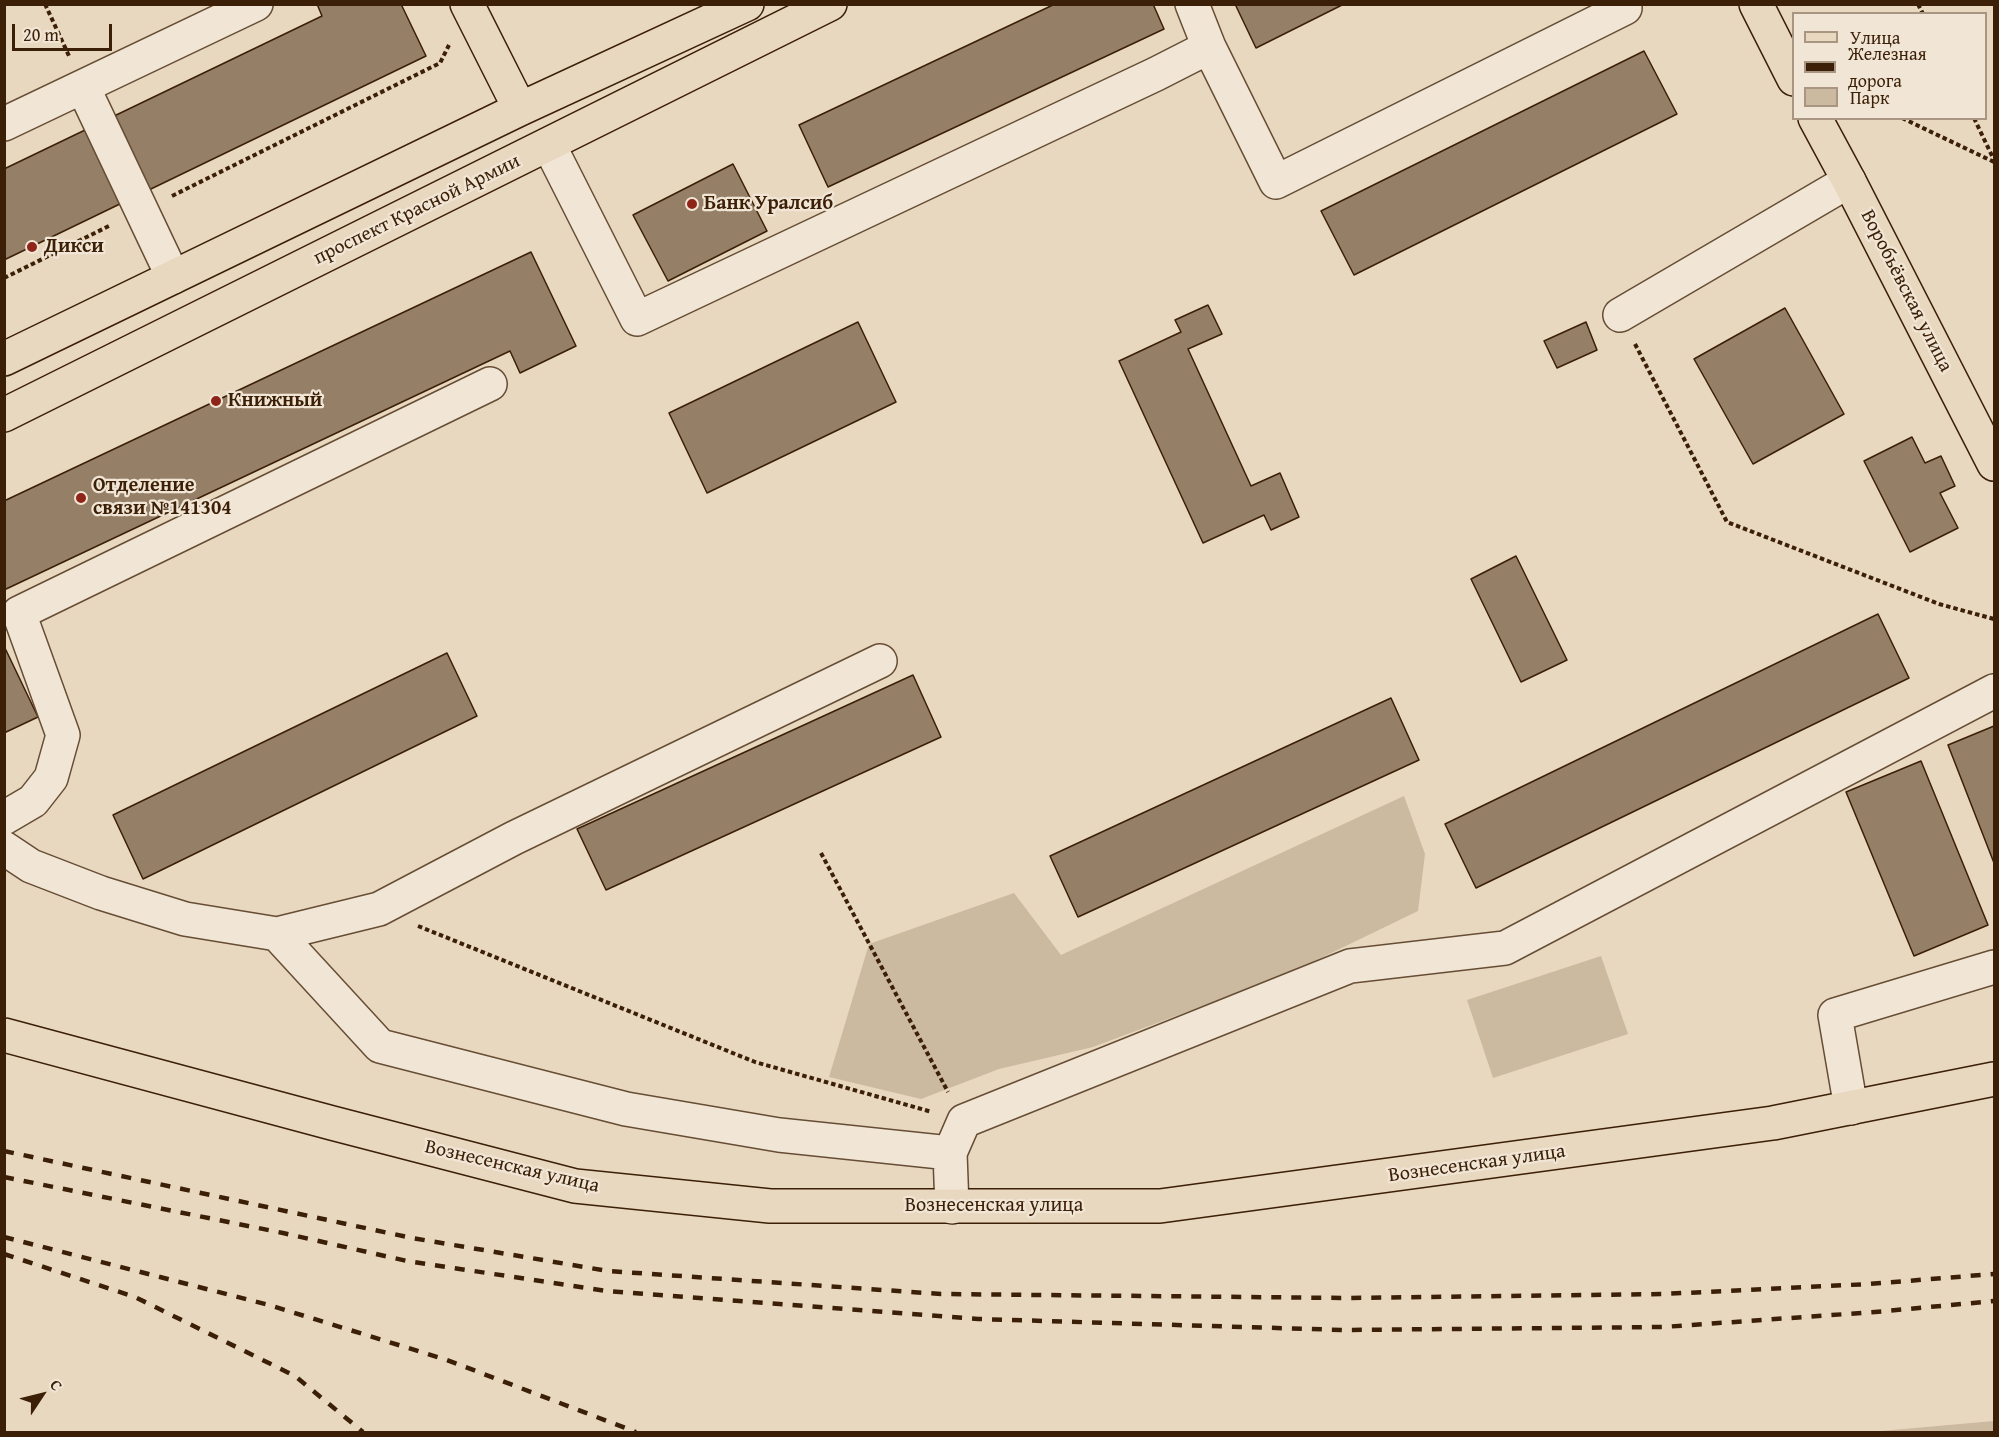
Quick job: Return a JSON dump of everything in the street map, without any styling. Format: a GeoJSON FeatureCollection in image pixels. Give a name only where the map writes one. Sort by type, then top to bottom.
{"type":"FeatureCollection","features":[{"type":"Feature","properties":{"kind":"main road"},"geometry":{"type":"LineString","coordinates":[[468,4],[520,109]]}},
{"type":"Feature","properties":{"kind":"main road"},"geometry":{"type":"LineString","coordinates":[[4,359],[520,109],[747,4]]}},
{"type":"Feature","properties":{"kind":"main road","name":"проспект Красной Армии"},"geometry":{"type":"LineString","coordinates":[[4,416],[830,4]]}},
{"type":"Feature","properties":{"kind":"main road"},"geometry":{"type":"LineString","coordinates":[[1756,4],[1792,75]]}},
{"type":"Feature","properties":{"kind":"main road","name":"Воробьёвская улица"},"geometry":{"type":"LineString","coordinates":[[1816,120],[1995,464]]}},
{"type":"Feature","properties":{"kind":"main road","name":"Вознесенская улица"},"geometry":{"type":"LineString","coordinates":[[4,1035],[575,1186],[770,1206],[1160,1206],[1738,1128],[1995,1079]]}},
{"type":"Feature","properties":{"kind":"lane"},"geometry":{"type":"LineString","coordinates":[[4,124],[256,4]]}},
{"type":"Feature","properties":{"kind":"lane"},"geometry":{"type":"LineString","coordinates":[[1192,4],[1209,47],[1276,182],[1624,8]]}},
{"type":"Feature","properties":{"kind":"lane"},"geometry":{"type":"LineString","coordinates":[[549,145],[637,319],[1209,47]]}},
{"type":"Feature","properties":{"kind":"lane"},"geometry":{"type":"LineString","coordinates":[[83,87],[173,277]]}},
{"type":"Feature","properties":{"kind":"lane"},"geometry":{"type":"LineString","coordinates":[[1620,315],[1849,181]]}},
{"type":"Feature","properties":{"kind":"lane"},"geometry":{"type":"LineString","coordinates":[[4,818],[33,801],[51,778],[63,735],[19,614],[490,384]]}},
{"type":"Feature","properties":{"kind":"lane"},"geometry":{"type":"LineString","coordinates":[[4,848],[31,866],[101,892],[185,919],[277,934],[379,909],[514,838],[880,661]]}},
{"type":"Feature","properties":{"kind":"lane"},"geometry":{"type":"LineString","coordinates":[[952,1207],[950,1153],[964,1121],[1350,966],[1505,948],[1995,691]]}},
{"type":"Feature","properties":{"kind":"lane"},"geometry":{"type":"LineString","coordinates":[[277,934],[380,1046],[635,1110],[779,1135],[950,1153]]}},
{"type":"Feature","properties":{"kind":"lane"},"geometry":{"type":"LineString","coordinates":[[1851,1108],[1835,1015],[1995,967]]}},
{"type":"Feature","properties":{"kind":"path"},"geometry":{"type":"LineString","coordinates":[[45,4],[83,87]]}},
{"type":"Feature","properties":{"kind":"path"},"geometry":{"type":"LineString","coordinates":[[4,278],[440,63],[453,38]]}},
{"type":"Feature","properties":{"kind":"path"},"geometry":{"type":"LineString","coordinates":[[1906,120],[1995,161]]}},
{"type":"Feature","properties":{"kind":"path"},"geometry":{"type":"LineString","coordinates":[[1975,120],[1995,161]]}},
{"type":"Feature","properties":{"kind":"path"},"geometry":{"type":"LineString","coordinates":[[1620,315],[1726,522],[1939,604],[1995,619]]}},
{"type":"Feature","properties":{"kind":"path"},"geometry":{"type":"LineString","coordinates":[[821,853],[964,1121]]}},
{"type":"Feature","properties":{"kind":"path"},"geometry":{"type":"LineString","coordinates":[[379,909],[472,949],[755,1062],[964,1121]]}},
{"type":"Feature","properties":{"kind":"green space"},"geometry":{"type":"Polygon","coordinates":[[[1404,796],[1425,854],[1418,911],[1288,974],[1093,1047],[999,1069],[921,1099],[829,1077],[869,944],[1014,893],[1061,955],[1404,796]]]}},
{"type":"Feature","properties":{"kind":"green space"},"geometry":{"type":"Polygon","coordinates":[[[1601,956],[1628,1034],[1493,1078],[1467,1000],[1601,956]]]}},
{"type":"Feature","properties":{"kind":"green space"},"geometry":{"type":"Polygon","coordinates":[[[1994,1421],[1994,1432],[1870,1432],[1994,1421]]]}},
{"type":"Feature","properties":{"kind":"building"},"geometry":{"type":"Polygon","coordinates":[[[317,4],[401,4],[426,56],[4,260],[4,169],[322,16],[317,4]]]}},
{"type":"Feature","properties":{"kind":"building"},"geometry":{"type":"Polygon","coordinates":[[[1055,4],[1153,4],[1164,29],[828,187],[799,125],[1055,4]]]}},
{"type":"Feature","properties":{"kind":"building"},"geometry":{"type":"Polygon","coordinates":[[[1235,4],[1344,4],[1256,48],[1235,4]]]}},
{"type":"Feature","properties":{"kind":"building"},"geometry":{"type":"Polygon","coordinates":[[[1644,51],[1677,114],[1354,275],[1321,211],[1644,51]]]}},
{"type":"Feature","properties":{"kind":"building"},"geometry":{"type":"Polygon","coordinates":[[[733,164],[767,231],[668,281],[633,215],[733,164]]]}},
{"type":"Feature","properties":{"kind":"building"},"geometry":{"type":"Polygon","coordinates":[[[531,252],[576,346],[520,373],[510,351],[4,590],[4,501],[531,252]]]}},
{"type":"Feature","properties":{"kind":"building"},"geometry":{"type":"Polygon","coordinates":[[[1208,305],[1222,334],[1188,349],[1251,486],[1280,473],[1299,517],[1271,530],[1264,515],[1203,543],[1119,361],[1181,332],[1175,320],[1208,305]]]}},
{"type":"Feature","properties":{"kind":"building"},"geometry":{"type":"Polygon","coordinates":[[[1785,308],[1844,414],[1753,464],[1694,359],[1785,308]]]}},
{"type":"Feature","properties":{"kind":"building"},"geometry":{"type":"Polygon","coordinates":[[[858,322],[896,402],[707,493],[669,413],[858,322]]]}},
{"type":"Feature","properties":{"kind":"building"},"geometry":{"type":"Polygon","coordinates":[[[1586,322],[1597,350],[1557,368],[1544,341],[1586,322]]]}},
{"type":"Feature","properties":{"kind":"building"},"geometry":{"type":"Polygon","coordinates":[[[1912,437],[1925,463],[1941,456],[1955,486],[1940,493],[1958,528],[1910,552],[1864,461],[1912,437]]]}},
{"type":"Feature","properties":{"kind":"building"},"geometry":{"type":"Polygon","coordinates":[[[1516,556],[1567,660],[1521,682],[1471,579],[1516,556]]]}},
{"type":"Feature","properties":{"kind":"building"},"geometry":{"type":"Polygon","coordinates":[[[1878,614],[1909,678],[1476,888],[1445,824],[1878,614]]]}},
{"type":"Feature","properties":{"kind":"building"},"geometry":{"type":"Polygon","coordinates":[[[4,646],[38,717],[4,733],[4,646]]]}},
{"type":"Feature","properties":{"kind":"building"},"geometry":{"type":"Polygon","coordinates":[[[447,653],[477,716],[143,879],[113,815],[447,653]]]}},
{"type":"Feature","properties":{"kind":"building"},"geometry":{"type":"Polygon","coordinates":[[[913,675],[941,737],[606,890],[577,829],[913,675]]]}},
{"type":"Feature","properties":{"kind":"building"},"geometry":{"type":"Polygon","coordinates":[[[1391,698],[1419,760],[1078,917],[1050,856],[1391,698]]]}},
{"type":"Feature","properties":{"kind":"building"},"geometry":{"type":"Polygon","coordinates":[[[1994,726],[1994,863],[1948,745],[1994,726]]]}},
{"type":"Feature","properties":{"kind":"building"},"geometry":{"type":"Polygon","coordinates":[[[1921,761],[1988,925],[1914,956],[1846,792],[1921,761]]]}},
{"type":"Feature","properties":{"kind":"railway"},"geometry":{"type":"LineString","coordinates":[[4,1151],[412,1238],[608,1271],[941,1294],[1347,1298],[1663,1294],[1869,1284],[1994,1274]]}},
{"type":"Feature","properties":{"kind":"railway"},"geometry":{"type":"LineString","coordinates":[[4,1177],[283,1233],[407,1261],[607,1291],[978,1319],[1344,1330],[1663,1327],[1994,1301]]}},
{"type":"Feature","properties":{"kind":"railway"},"geometry":{"type":"LineString","coordinates":[[4,1237],[269,1305],[447,1360],[636,1432]]}},
{"type":"Feature","properties":{"kind":"railway"},"geometry":{"type":"LineString","coordinates":[[4,1254],[135,1297],[295,1376],[363,1432]]}},
{"type":"Feature","properties":{"kind":"place","name":"Банк Уралсиб"},"geometry":{"type":"Point","coordinates":[692,204]}},
{"type":"Feature","properties":{"kind":"place","name":"Дикси"},"geometry":{"type":"Point","coordinates":[32,247]}},
{"type":"Feature","properties":{"kind":"place","name":"Книжный"},"geometry":{"type":"Point","coordinates":[216,401]}},
{"type":"Feature","properties":{"kind":"place","name":"Отделение связи №141304"},"geometry":{"type":"Point","coordinates":[81,498]}}]}
